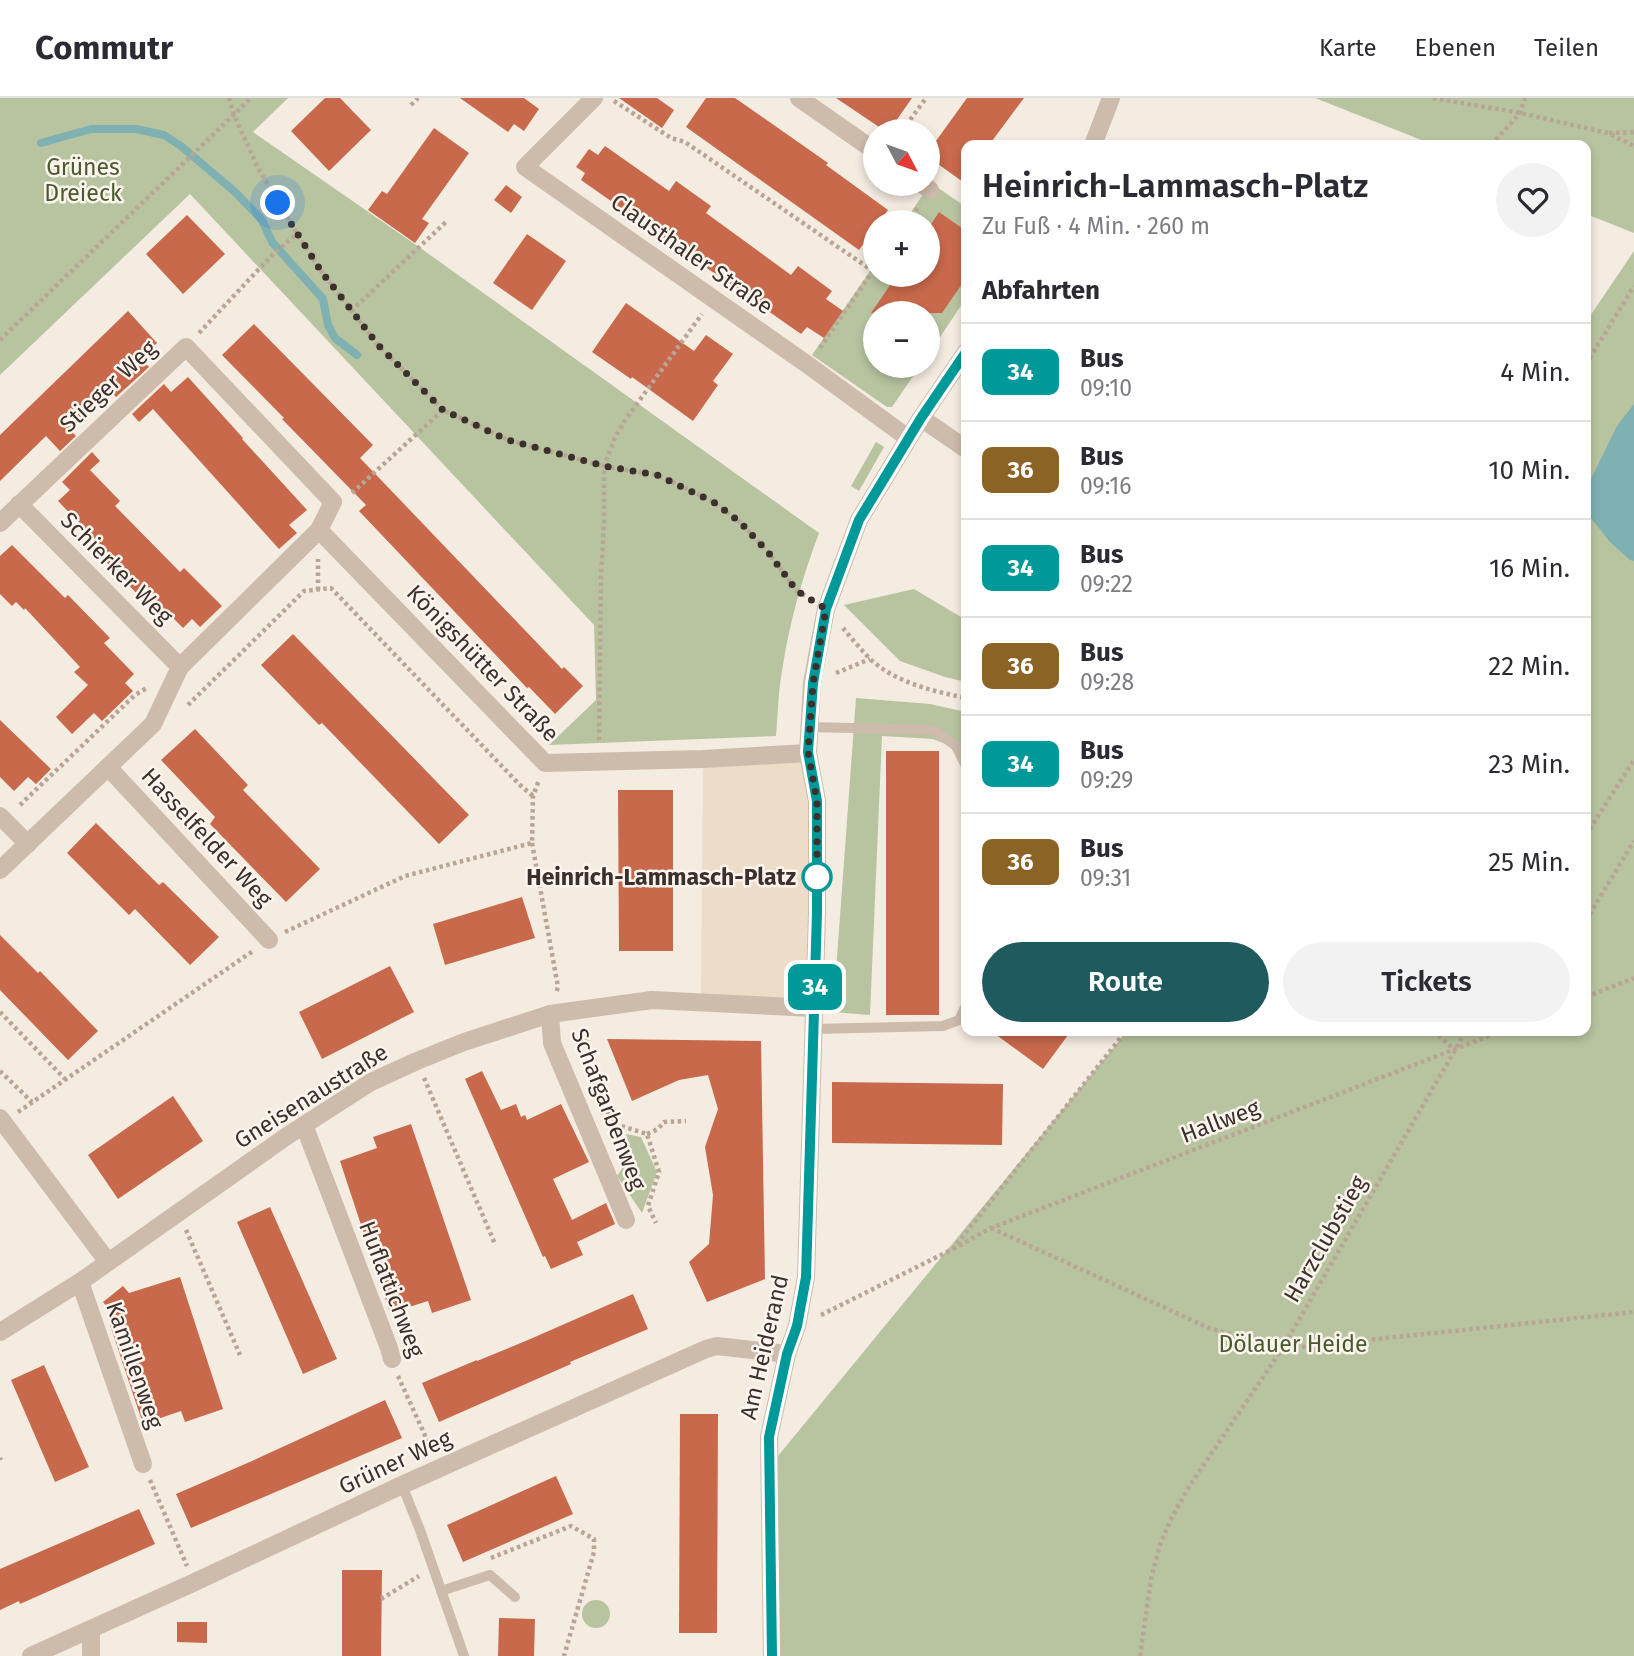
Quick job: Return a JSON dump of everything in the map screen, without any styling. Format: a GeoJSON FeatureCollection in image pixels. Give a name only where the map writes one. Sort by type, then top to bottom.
{"type":"FeatureCollection","features":[{"type":"Feature","properties":{"kind":"street","name":"Clausthaler Straße"},"geometry":{"type":"LineString","coordinates":[[594,98],[525,167],[908,438]]}},
{"type":"Feature","properties":{"kind":"street"},"geometry":{"type":"LineString","coordinates":[[799,98],[863,143]]}},
{"type":"Feature","properties":{"kind":"street"},"geometry":{"type":"LineString","coordinates":[[1096,140],[1111,98]]}},
{"type":"Feature","properties":{"kind":"street","name":"Stieger Weg"},"geometry":{"type":"LineString","coordinates":[[0,523],[186,347],[333,502]]}},
{"type":"Feature","properties":{"kind":"street"},"geometry":{"type":"LineString","coordinates":[[814,1008],[817,801],[808,752],[813,683],[826,609],[859,520],[908,438],[961,359]]}},
{"type":"Feature","properties":{"kind":"street"},"geometry":{"type":"LineString","coordinates":[[921,418],[961,446]]}},
{"type":"Feature","properties":{"kind":"street"},"geometry":{"type":"LineString","coordinates":[[0,870],[153,724],[180,667],[319,530],[333,502]]}},
{"type":"Feature","properties":{"kind":"street","name":"Schierker Weg"},"geometry":{"type":"LineString","coordinates":[[19,504],[180,667]]}},
{"type":"Feature","properties":{"kind":"street","name":"Königshütter Straße"},"geometry":{"type":"LineString","coordinates":[[319,530],[545,763],[703,759],[808,752]]}},
{"type":"Feature","properties":{"kind":"street","name":"Hasselfelder Weg"},"geometry":{"type":"LineString","coordinates":[[108,767],[269,940]]}},
{"type":"Feature","properties":{"kind":"street"},"geometry":{"type":"LineString","coordinates":[[2,818],[27,844]]}},
{"type":"Feature","properties":{"kind":"street","name":"Gneisenaustraße"},"geometry":{"type":"LineString","coordinates":[[0,1332],[80,1282],[303,1125],[371,1082],[464,1042],[550,1014],[652,1000],[814,1008]]}},
{"type":"Feature","properties":{"kind":"street","name":"Am Heiderand"},"geometry":{"type":"LineString","coordinates":[[772,1656],[769,1437],[787,1354],[797,1326],[806,1277],[814,1008]]}},
{"type":"Feature","properties":{"kind":"street","name":"Schafgarbenweg"},"geometry":{"type":"LineString","coordinates":[[550,1014],[552,1043],[626,1220]]}},
{"type":"Feature","properties":{"kind":"street"},"geometry":{"type":"LineString","coordinates":[[0,1118],[108,1262]]}},
{"type":"Feature","properties":{"kind":"street","name":"Huflattichweg"},"geometry":{"type":"LineString","coordinates":[[303,1125],[392,1359]]}},
{"type":"Feature","properties":{"kind":"street","name":"Kamillenweg"},"geometry":{"type":"LineString","coordinates":[[80,1282],[143,1464]]}},
{"type":"Feature","properties":{"kind":"street","name":"Grüner Weg"},"geometry":{"type":"LineString","coordinates":[[31,1656],[706,1349],[717,1346],[787,1354]]}},
{"type":"Feature","properties":{"kind":"street"},"geometry":{"type":"LineString","coordinates":[[91,1629],[91,1656]]}},
{"type":"Feature","properties":{"kind":"lane"},"geometry":{"type":"LineString","coordinates":[[809,727],[934,730],[956,746],[961,756]]}},
{"type":"Feature","properties":{"kind":"lane"},"geometry":{"type":"LineString","coordinates":[[813,1029],[943,1026],[959,1020],[961,1016]]}},
{"type":"Feature","properties":{"kind":"lane"},"geometry":{"type":"LineString","coordinates":[[402,1485],[464,1656]]}},
{"type":"Feature","properties":{"kind":"lane"},"geometry":{"type":"LineString","coordinates":[[441,1591],[490,1575],[515,1597]]}},
{"type":"Feature","properties":{"kind":"path"},"geometry":{"type":"LineString","coordinates":[[229,98],[258,168],[321,271],[379,346],[443,410],[508,440],[604,466],[657,475],[715,503],[740,522],[768,552],[797,591],[826,609],[870,659],[898,678],[961,697]]}},
{"type":"Feature","properties":{"kind":"path"},"geometry":{"type":"LineString","coordinates":[[0,340],[251,98]]}},
{"type":"Feature","properties":{"kind":"path"},"geometry":{"type":"LineString","coordinates":[[411,105],[418,98]]}},
{"type":"Feature","properties":{"kind":"path"},"geometry":{"type":"LineString","coordinates":[[610,98],[671,138],[685,142],[863,263]]}},
{"type":"Feature","properties":{"kind":"path"},"geometry":{"type":"LineString","coordinates":[[911,119],[926,98]]}},
{"type":"Feature","properties":{"kind":"path"},"geometry":{"type":"LineString","coordinates":[[1433,98],[1520,113],[1608,133],[1634,146]]}},
{"type":"Feature","properties":{"kind":"path"},"geometry":{"type":"LineString","coordinates":[[1496,140],[1520,113],[1525,98]]}},
{"type":"Feature","properties":{"kind":"path"},"geometry":{"type":"LineString","coordinates":[[1608,133],[1634,132]]}},
{"type":"Feature","properties":{"kind":"path"},"geometry":{"type":"LineString","coordinates":[[351,311],[447,221]]}},
{"type":"Feature","properties":{"kind":"path"},"geometry":{"type":"LineString","coordinates":[[186,347],[274,254],[297,234]]}},
{"type":"Feature","properties":{"kind":"path"},"geometry":{"type":"LineString","coordinates":[[808,365],[863,286]]}},
{"type":"Feature","properties":{"kind":"path"},"geometry":{"type":"LineString","coordinates":[[1591,356],[1634,286]]}},
{"type":"Feature","properties":{"kind":"path"},"geometry":{"type":"LineString","coordinates":[[599,761],[604,466],[616,435],[626,419],[713,299]]}},
{"type":"Feature","properties":{"kind":"path"},"geometry":{"type":"LineString","coordinates":[[333,502],[343,501],[443,410]]}},
{"type":"Feature","properties":{"kind":"path"},"geometry":{"type":"LineString","coordinates":[[186,706],[304,591],[331,588],[533,796]]}},
{"type":"Feature","properties":{"kind":"path"},"geometry":{"type":"LineString","coordinates":[[813,683],[870,659]]}},
{"type":"Feature","properties":{"kind":"path"},"geometry":{"type":"LineString","coordinates":[[2,818],[135,695],[180,667]]}},
{"type":"Feature","properties":{"kind":"path"},"geometry":{"type":"LineString","coordinates":[[1591,827],[1634,760]]}},
{"type":"Feature","properties":{"kind":"path"},"geometry":{"type":"LineString","coordinates":[[1591,912],[1634,841]]}},
{"type":"Feature","properties":{"kind":"path"},"geometry":{"type":"LineString","coordinates":[[532,843],[558,987],[550,1014]]}},
{"type":"Feature","properties":{"kind":"path"},"geometry":{"type":"LineString","coordinates":[[1591,995],[1634,978]]}},
{"type":"Feature","properties":{"kind":"path"},"geometry":{"type":"LineString","coordinates":[[576,1010],[601,1079],[598,1100],[618,1125],[647,1134],[658,1129],[664,1122],[686,1121]]}},
{"type":"Feature","properties":{"kind":"path"},"geometry":{"type":"LineString","coordinates":[[0,1012],[65,1079]]}},
{"type":"Feature","properties":{"kind":"path"},"geometry":{"type":"LineString","coordinates":[[953,1249],[1122,1036]]}},
{"type":"Feature","properties":{"kind":"path"},"geometry":{"type":"LineString","coordinates":[[1439,1036],[1455,1049]]}},
{"type":"Feature","properties":{"kind":"path","name":"Harzclubstieg"},"geometry":{"type":"LineString","coordinates":[[1140,1656],[1151,1579],[1160,1545],[1172,1517],[1190,1485],[1282,1349],[1463,1036]]}},
{"type":"Feature","properties":{"kind":"path","name":"Hallweg"},"geometry":{"type":"LineString","coordinates":[[797,1326],[991,1228],[1489,1036]]}},
{"type":"Feature","properties":{"kind":"path"},"geometry":{"type":"LineString","coordinates":[[417,1061],[495,1244]]}},
{"type":"Feature","properties":{"kind":"path"},"geometry":{"type":"LineString","coordinates":[[0,1071],[32,1102]]}},
{"type":"Feature","properties":{"kind":"path"},"geometry":{"type":"LineString","coordinates":[[647,1134],[659,1172],[648,1206],[656,1223]]}},
{"type":"Feature","properties":{"kind":"path"},"geometry":{"type":"LineString","coordinates":[[179,1213],[240,1355]]}},
{"type":"Feature","properties":{"kind":"path"},"geometry":{"type":"LineString","coordinates":[[991,1228],[1209,1328],[1282,1349],[1634,1312]]}},
{"type":"Feature","properties":{"kind":"path","name":"Huflattichweg"},"geometry":{"type":"LineString","coordinates":[[392,1359],[440,1468]]}},
{"type":"Feature","properties":{"kind":"path"},"geometry":{"type":"LineString","coordinates":[[143,1464],[194,1583]]}},
{"type":"Feature","properties":{"kind":"path"},"geometry":{"type":"LineString","coordinates":[[485,1560],[571,1526],[594,1539],[594,1552],[564,1656]]}},
{"type":"Feature","properties":{"kind":"path"},"geometry":{"type":"LineString","coordinates":[[381,1599],[432,1568]]}},
{"type":"Feature","properties":{"kind":"green space","name":"Grünes Dreieck"},"geometry":{"type":"Polygon","coordinates":[[[0,98],[288,98],[253,132],[419,247],[819,533],[788,636],[776,736],[549,745],[596,700],[594,625],[190,194],[0,375],[0,98]]]}},
{"type":"Feature","properties":{"kind":"green space"},"geometry":{"type":"Polygon","coordinates":[[[1315,98],[1634,98],[1634,233],[1591,216],[1591,140],[1421,140],[1315,98]]]}},
{"type":"Feature","properties":{"kind":"green space"},"geometry":{"type":"Polygon","coordinates":[[[940,189],[961,204],[961,306],[940,337],[940,301],[863,301],[863,378],[912,378],[892,407],[887,407],[812,355],[863,281],[863,287],[940,287],[940,210],[912,210],[922,196],[940,196],[940,189]]]}},
{"type":"Feature","properties":{"kind":"green space","name":"Dölauer Heide"},"geometry":{"type":"Polygon","coordinates":[[[1634,251],[1634,1656],[779,1656],[778,1456],[1123,1036],[1591,1036],[1591,315],[1634,251]]]}},
{"type":"Feature","properties":{"kind":"green space"},"geometry":{"type":"Polygon","coordinates":[[[876,442],[884,447],[859,491],[851,486],[876,442]]]}},
{"type":"Feature","properties":{"kind":"green space"},"geometry":{"type":"Polygon","coordinates":[[[914,589],[961,617],[961,681],[900,661],[844,605],[914,589]]]}},
{"type":"Feature","properties":{"kind":"green space"},"geometry":{"type":"Polygon","coordinates":[[[856,698],[930,704],[961,711],[961,750],[933,739],[882,736],[870,1015],[833,1012],[856,698]]]}},
{"type":"Feature","properties":{"kind":"green space"},"geometry":{"type":"Polygon","coordinates":[[[626,1134],[641,1137],[657,1172],[642,1213],[617,1176],[631,1155],[626,1134]]]}},
{"type":"Feature","properties":{"kind":"green space"},"geometry":{"type":"Polygon","coordinates":[[[596,1600],[606,1604],[610,1614],[606,1624],[596,1628],[586,1624],[582,1614],[586,1604],[596,1600]]]}},
{"type":"Feature","properties":{"kind":"shaded area","name":"Heinrich-Lammasch-Platz"},"geometry":{"type":"Polygon","coordinates":[[[808,753],[814,1008],[701,1001],[703,759],[808,753]]]}},
{"type":"Feature","properties":{"kind":"water"},"geometry":{"type":"Polygon","coordinates":[[[1634,404],[1634,561],[1610,542],[1591,518],[1591,479],[1617,426],[1634,404]]]}},
{"type":"Feature","properties":{"kind":"building"},"geometry":{"type":"Polygon","coordinates":[[[325,98],[340,98],[371,130],[329,171],[291,131],[325,98]]]}},
{"type":"Feature","properties":{"kind":"building"},"geometry":{"type":"Polygon","coordinates":[[[460,98],[524,98],[539,109],[524,131],[514,124],[508,132],[460,98]]]}},
{"type":"Feature","properties":{"kind":"building"},"geometry":{"type":"Polygon","coordinates":[[[619,98],[657,98],[674,110],[662,128],[619,98]]]}},
{"type":"Feature","properties":{"kind":"building"},"geometry":{"type":"Polygon","coordinates":[[[706,98],[735,98],[828,163],[826,165],[863,192],[863,196],[869,196],[888,210],[863,210],[863,244],[859,250],[686,127],[706,98]]]}},
{"type":"Feature","properties":{"kind":"building"},"geometry":{"type":"Polygon","coordinates":[[[836,98],[912,98],[897,119],[867,119],[836,98]]]}},
{"type":"Feature","properties":{"kind":"building"},"geometry":{"type":"Polygon","coordinates":[[[967,98],[1024,98],[993,140],[961,140],[961,180],[940,166],[940,135],[967,98]]]}},
{"type":"Feature","properties":{"kind":"building"},"geometry":{"type":"Polygon","coordinates":[[[434,128],[469,153],[422,219],[429,223],[415,243],[368,210],[382,191],[387,194],[434,128]]]}},
{"type":"Feature","properties":{"kind":"building"},"geometry":{"type":"Polygon","coordinates":[[[605,146],[669,191],[676,181],[711,206],[706,213],[791,275],[798,266],[832,291],[826,299],[843,311],[824,338],[807,327],[801,334],[581,180],[585,173],[576,167],[589,149],[598,155],[605,146]]]}},
{"type":"Feature","properties":{"kind":"building"},"geometry":{"type":"Polygon","coordinates":[[[506,185],[522,197],[511,213],[494,200],[506,185]]]}},
{"type":"Feature","properties":{"kind":"building"},"geometry":{"type":"Polygon","coordinates":[[[940,213],[961,227],[961,285],[942,313],[940,301],[879,301],[889,287],[940,287],[940,213]]]}},
{"type":"Feature","properties":{"kind":"building"},"geometry":{"type":"Polygon","coordinates":[[[187,215],[225,254],[183,294],[146,254],[187,215]]]}},
{"type":"Feature","properties":{"kind":"building"},"geometry":{"type":"Polygon","coordinates":[[[527,234],[566,261],[532,310],[493,283],[527,234]]]}},
{"type":"Feature","properties":{"kind":"building"},"geometry":{"type":"Polygon","coordinates":[[[626,303],[694,351],[706,335],[733,354],[713,381],[718,385],[693,421],[592,352],[626,303]]]}},
{"type":"Feature","properties":{"kind":"building"},"geometry":{"type":"Polygon","coordinates":[[[128,311],[157,343],[141,358],[149,367],[116,397],[110,390],[83,415],[69,429],[76,436],[60,451],[46,436],[0,481],[0,435],[128,311]]]}},
{"type":"Feature","properties":{"kind":"building"},"geometry":{"type":"Polygon","coordinates":[[[254,324],[373,445],[360,458],[562,669],[564,667],[583,686],[555,714],[359,511],[366,505],[222,355],[254,324]]]}},
{"type":"Feature","properties":{"kind":"building"},"geometry":{"type":"Polygon","coordinates":[[[188,377],[307,510],[289,525],[297,533],[279,549],[153,409],[139,422],[132,414],[164,384],[171,392],[188,377]]]}},
{"type":"Feature","properties":{"kind":"building"},"geometry":{"type":"Polygon","coordinates":[[[92,452],[100,461],[90,470],[120,501],[115,506],[180,572],[184,568],[222,606],[200,627],[192,619],[183,628],[153,598],[147,604],[105,561],[111,556],[58,501],[70,490],[62,482],[92,452]]]}},
{"type":"Feature","properties":{"kind":"building"},"geometry":{"type":"Polygon","coordinates":[[[12,545],[65,598],[68,595],[110,638],[104,643],[134,674],[125,683],[133,691],[102,721],[94,713],[72,734],[56,717],[88,685],[74,672],[80,667],[25,608],[24,610],[16,602],[12,606],[0,594],[0,556],[12,545]]]}},
{"type":"Feature","properties":{"kind":"building"},"geometry":{"type":"Polygon","coordinates":[[[293,634],[469,815],[439,844],[322,723],[319,725],[261,665],[293,634]]]}},
{"type":"Feature","properties":{"kind":"building"},"geometry":{"type":"Polygon","coordinates":[[[0,720],[51,769],[36,784],[28,777],[14,791],[0,777],[0,720]]]}},
{"type":"Feature","properties":{"kind":"building"},"geometry":{"type":"Polygon","coordinates":[[[195,729],[248,785],[243,790],[320,869],[286,902],[210,824],[215,817],[161,760],[195,729]]]}},
{"type":"Feature","properties":{"kind":"building"},"geometry":{"type":"Polygon","coordinates":[[[886,751],[939,751],[939,1015],[886,1015],[886,751]]]}},
{"type":"Feature","properties":{"kind":"building"},"geometry":{"type":"Polygon","coordinates":[[[618,790],[673,790],[673,951],[619,951],[618,790]]]}},
{"type":"Feature","properties":{"kind":"building"},"geometry":{"type":"Polygon","coordinates":[[[96,823],[159,885],[163,882],[219,937],[190,965],[135,909],[129,915],[67,853],[96,823]]]}},
{"type":"Feature","properties":{"kind":"building"},"geometry":{"type":"Polygon","coordinates":[[[522,897],[535,938],[445,965],[433,924],[522,897]]]}},
{"type":"Feature","properties":{"kind":"building"},"geometry":{"type":"Polygon","coordinates":[[[0,935],[38,973],[40,971],[98,1031],[68,1060],[0,990],[0,935]]]}},
{"type":"Feature","properties":{"kind":"building"},"geometry":{"type":"Polygon","coordinates":[[[390,966],[414,1012],[322,1059],[299,1012],[390,966]]]}},
{"type":"Feature","properties":{"kind":"building"},"geometry":{"type":"Polygon","coordinates":[[[998,1036],[1067,1036],[1043,1069],[998,1036]]]}},
{"type":"Feature","properties":{"kind":"building"},"geometry":{"type":"Polygon","coordinates":[[[607,1039],[761,1041],[765,1279],[707,1302],[689,1262],[709,1244],[713,1195],[705,1147],[718,1109],[708,1075],[679,1080],[632,1101],[607,1039]]]}},
{"type":"Feature","properties":{"kind":"building"},"geometry":{"type":"Polygon","coordinates":[[[482,1071],[501,1110],[516,1104],[521,1117],[525,1115],[527,1120],[561,1104],[589,1162],[553,1179],[572,1220],[606,1203],[615,1224],[577,1242],[583,1255],[551,1269],[545,1256],[543,1257],[465,1079],[482,1071]]]}},
{"type":"Feature","properties":{"kind":"building"},"geometry":{"type":"Polygon","coordinates":[[[832,1082],[1003,1084],[1002,1145],[832,1143],[832,1082]]]}},
{"type":"Feature","properties":{"kind":"building"},"geometry":{"type":"Polygon","coordinates":[[[173,1096],[203,1141],[118,1199],[88,1155],[173,1096]]]}},
{"type":"Feature","properties":{"kind":"building"},"geometry":{"type":"Polygon","coordinates":[[[411,1124],[471,1300],[432,1313],[428,1301],[390,1313],[340,1161],[377,1148],[373,1137],[411,1124]]]}},
{"type":"Feature","properties":{"kind":"building"},"geometry":{"type":"Polygon","coordinates":[[[270,1207],[337,1359],[303,1374],[237,1222],[270,1207]]]}},
{"type":"Feature","properties":{"kind":"building"},"geometry":{"type":"Polygon","coordinates":[[[180,1277],[223,1409],[185,1422],[181,1411],[143,1424],[110,1325],[119,1322],[103,1302],[123,1286],[129,1293],[180,1277]]]}},
{"type":"Feature","properties":{"kind":"building"},"geometry":{"type":"Polygon","coordinates":[[[633,1294],[648,1329],[439,1422],[422,1383],[633,1294]]]}},
{"type":"Feature","properties":{"kind":"building"},"geometry":{"type":"Polygon","coordinates":[[[44,1365],[89,1467],[55,1482],[11,1380],[44,1365]]]}},
{"type":"Feature","properties":{"kind":"building"},"geometry":{"type":"Polygon","coordinates":[[[385,1400],[402,1438],[191,1528],[176,1494],[385,1400]]]}},
{"type":"Feature","properties":{"kind":"building"},"geometry":{"type":"Polygon","coordinates":[[[680,1414],[718,1414],[717,1633],[679,1633],[680,1414]]]}},
{"type":"Feature","properties":{"kind":"building"},"geometry":{"type":"Polygon","coordinates":[[[556,1476],[573,1514],[463,1562],[447,1525],[556,1476]]]}},
{"type":"Feature","properties":{"kind":"building"},"geometry":{"type":"Polygon","coordinates":[[[139,1509],[155,1544],[20,1604],[19,1601],[0,1610],[0,1569],[139,1509]]]}},
{"type":"Feature","properties":{"kind":"building"},"geometry":{"type":"Polygon","coordinates":[[[342,1570],[382,1570],[381,1656],[342,1656],[342,1570]]]}},
{"type":"Feature","properties":{"kind":"building"},"geometry":{"type":"Polygon","coordinates":[[[499,1618],[535,1619],[534,1656],[498,1656],[499,1618]]]}},
{"type":"Feature","properties":{"kind":"building"},"geometry":{"type":"Polygon","coordinates":[[[177,1622],[207,1622],[207,1643],[177,1642],[177,1622]]]}},
{"type":"Feature","properties":{"kind":"waterway"},"geometry":{"type":"LineString","coordinates":[[41,143],[91,129],[136,129],[164,135],[181,146],[235,192],[262,220],[272,242],[323,299],[328,325],[335,338],[357,355]]}},
{"type":"Feature","properties":{"kind":"bus line","name":"34"},"geometry":{"type":"LineString","coordinates":[[772,1656],[769,1437],[787,1354],[797,1326],[806,1277],[817,912],[817,801],[808,752],[813,683],[826,609],[859,520],[921,418],[961,359]]}},
{"type":"Feature","properties":{"kind":"place","name":"Heinrich-Lammasch-Platz"},"geometry":{"type":"Point","coordinates":[817,877]}},
{"type":"Feature","properties":{"kind":"route"},"geometry":{"type":"LineString","coordinates":[[278,203],[321,271],[379,346],[443,410],[508,440],[604,466],[657,475],[715,503],[740,522],[768,552],[797,591],[826,609],[813,683],[808,752],[817,801],[817,877]]}}]}
